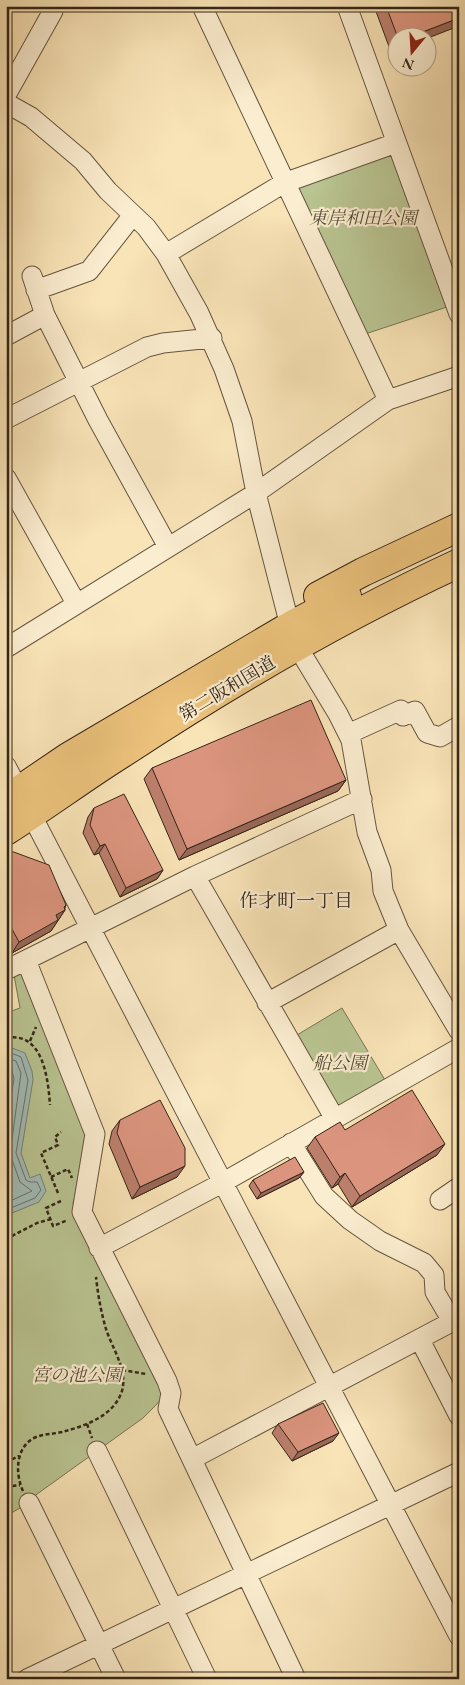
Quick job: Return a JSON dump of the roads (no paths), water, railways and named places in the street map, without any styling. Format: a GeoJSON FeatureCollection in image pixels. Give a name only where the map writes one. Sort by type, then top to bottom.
{"type":"FeatureCollection","features":[{"type":"Feature","properties":{"kind":"highway"},"geometry":{"type":"LineString","coordinates":[[459,527],[363,572],[294,635],[200,717],[164,713],[178,680],[294,635],[459,542]]}},
{"type":"Feature","properties":{"kind":"highway"},"geometry":{"type":"LineString","coordinates":[[325,619],[459,563]]}},
{"type":"Feature","properties":{"kind":"highway"},"geometry":{"type":"LineString","coordinates":[[294,635],[366,622],[459,580]]}},
{"type":"Feature","properties":{"kind":"highway","name":"第二阪和国道"},"geometry":{"type":"LineString","coordinates":[[13,795],[68,757],[164,713]]}},
{"type":"Feature","properties":{"kind":"highway","name":"第二阪和国道"},"geometry":{"type":"LineString","coordinates":[[6,831],[31,815],[164,713]]}},
{"type":"Feature","properties":{"kind":"street"},"geometry":{"type":"LineString","coordinates":[[6,95],[48,20],[52,6]]}},
{"type":"Feature","properties":{"kind":"street"},"geometry":{"type":"LineString","coordinates":[[202,6],[388,400]]}},
{"type":"Feature","properties":{"kind":"street"},"geometry":{"type":"LineString","coordinates":[[347,6],[459,314]]}},
{"type":"Feature","properties":{"kind":"street"},"geometry":{"type":"LineString","coordinates":[[6,103],[31,116],[83,161],[108,191],[133,215],[166,254],[212,338],[242,421],[256,493],[294,635],[348,734],[367,832],[381,870],[383,891],[399,930],[459,1031]]}},
{"type":"Feature","properties":{"kind":"street"},"geometry":{"type":"LineString","coordinates":[[166,254],[284,183],[396,143]]}},
{"type":"Feature","properties":{"kind":"street"},"geometry":{"type":"LineString","coordinates":[[133,215],[89,271],[34,283],[45,315],[79,384],[168,548]]}},
{"type":"Feature","properties":{"kind":"street"},"geometry":{"type":"LineString","coordinates":[[6,336],[45,315]]}},
{"type":"Feature","properties":{"kind":"street"},"geometry":{"type":"LineString","coordinates":[[6,420],[79,384],[147,347],[163,343],[212,338]]}},
{"type":"Feature","properties":{"kind":"street"},"geometry":{"type":"LineString","coordinates":[[6,648],[256,493],[388,400],[459,376]]}},
{"type":"Feature","properties":{"kind":"street"},"geometry":{"type":"LineString","coordinates":[[6,478],[76,603]]}},
{"type":"Feature","properties":{"kind":"street"},"geometry":{"type":"LineString","coordinates":[[348,734],[400,710],[403,716],[415,711],[427,733],[440,737],[459,726]]}},
{"type":"Feature","properties":{"kind":"street"},"geometry":{"type":"LineString","coordinates":[[6,766],[13,795],[31,815],[459,1636]]}},
{"type":"Feature","properties":{"kind":"street"},"geometry":{"type":"LineString","coordinates":[[6,970],[195,876],[362,800]]}},
{"type":"Feature","properties":{"kind":"street"},"geometry":{"type":"LineString","coordinates":[[195,876],[335,1119]]}},
{"type":"Feature","properties":{"kind":"street"},"geometry":{"type":"LineString","coordinates":[[267,1003],[399,930]]}},
{"type":"Feature","properties":{"kind":"street"},"geometry":{"type":"LineString","coordinates":[[26,960],[95,1134],[82,1212],[162,1370],[171,1393],[168,1409],[296,1679]]}},
{"type":"Feature","properties":{"kind":"street"},"geometry":{"type":"LineString","coordinates":[[99,1248],[222,1182],[459,1048]]}},
{"type":"Feature","properties":{"kind":"street"},"geometry":{"type":"LineString","coordinates":[[192,1459],[456,1320],[435,1292],[434,1275],[424,1263],[380,1241],[350,1220],[324,1196],[291,1143]]}},
{"type":"Feature","properties":{"kind":"street"},"geometry":{"type":"LineString","coordinates":[[440,1200],[459,1187]]}},
{"type":"Feature","properties":{"kind":"street"},"geometry":{"type":"LineString","coordinates":[[420,1340],[459,1416]]}},
{"type":"Feature","properties":{"kind":"street"},"geometry":{"type":"LineString","coordinates":[[97,1451],[207,1679]]}},
{"type":"Feature","properties":{"kind":"street"},"geometry":{"type":"LineString","coordinates":[[27,1679],[390,1503],[459,1472]]}},
{"type":"Feature","properties":{"kind":"street"},"geometry":{"type":"LineString","coordinates":[[29,1503],[116,1679]]}},
{"type":"Feature","properties":{"kind":"water"},"geometry":{"type":"Polygon","coordinates":[[[7,1046],[25,1053],[32,1071],[33,1080],[21,1153],[30,1178],[40,1174],[46,1191],[39,1202],[7,1215],[7,1046]]]}},
{"type":"Feature","properties":{"kind":"district","name":"作才町一丁目"},"geometry":{"type":"Point","coordinates":[296,900]}},
{"type":"Feature","properties":{"kind":"park label","name":"東岸和田公園"},"geometry":{"type":"Point","coordinates":[363,217]}},
{"type":"Feature","properties":{"kind":"park label","name":"船公園"},"geometry":{"type":"Point","coordinates":[340,1062]}},
{"type":"Feature","properties":{"kind":"park label","name":"宮の池公園"},"geometry":{"type":"Point","coordinates":[77,1374]}}]}
